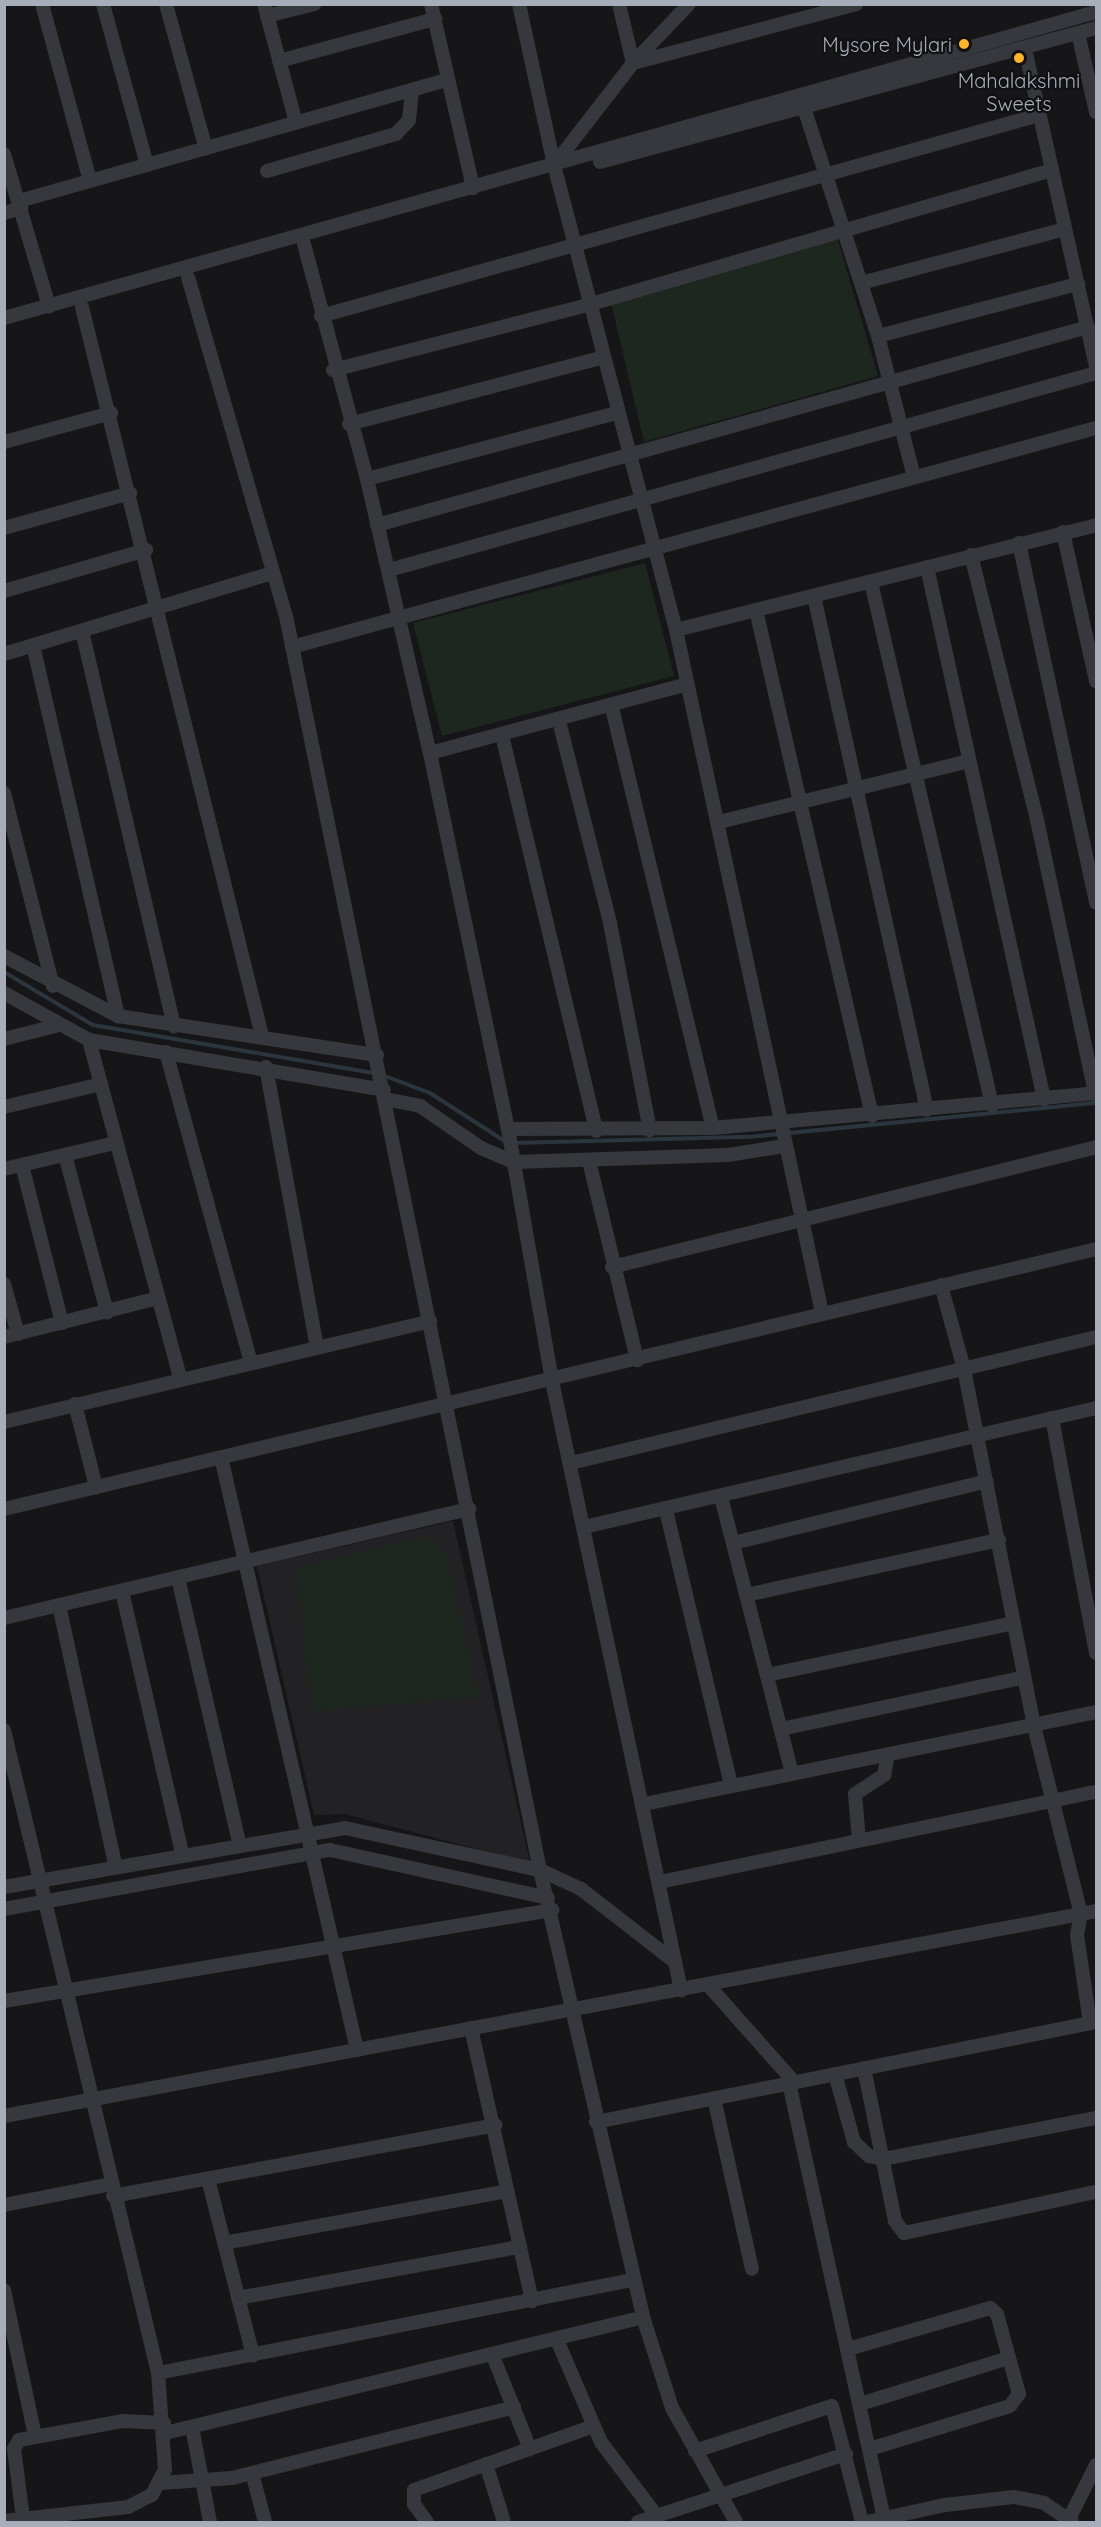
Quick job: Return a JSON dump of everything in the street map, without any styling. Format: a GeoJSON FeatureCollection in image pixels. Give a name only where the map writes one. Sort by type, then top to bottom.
{"type":"FeatureCollection","features":[{"type":"Feature","properties":{"kind":"street"},"geometry":{"type":"LineString","coordinates":[[42,4],[90,181]]}},
{"type":"Feature","properties":{"kind":"street"},"geometry":{"type":"LineString","coordinates":[[103,4],[147,165]]}},
{"type":"Feature","properties":{"kind":"street"},"geometry":{"type":"LineString","coordinates":[[166,4],[206,149]]}},
{"type":"Feature","properties":{"kind":"street"},"geometry":{"type":"LineString","coordinates":[[296,123],[266,10],[314,4]]}},
{"type":"Feature","properties":{"kind":"street"},"geometry":{"type":"LineString","coordinates":[[432,4],[473,188]]}},
{"type":"Feature","properties":{"kind":"street"},"geometry":{"type":"LineString","coordinates":[[519,4],[556,170],[578,247],[617,413],[645,502],[676,630],[719,822],[779,1124],[822,1313]]}},
{"type":"Feature","properties":{"kind":"street"},"geometry":{"type":"LineString","coordinates":[[619,4],[633,63]]}},
{"type":"Feature","properties":{"kind":"street"},"geometry":{"type":"LineString","coordinates":[[556,170],[633,63],[678,10],[689,4]]}},
{"type":"Feature","properties":{"kind":"street"},"geometry":{"type":"LineString","coordinates":[[633,63],[856,4]]}},
{"type":"Feature","properties":{"kind":"street"},"geometry":{"type":"LineString","coordinates":[[4,328],[304,244],[1096,12]]}},
{"type":"Feature","properties":{"kind":"street"},"geometry":{"type":"LineString","coordinates":[[279,61],[435,19]]}},
{"type":"Feature","properties":{"kind":"street"},"geometry":{"type":"LineString","coordinates":[[4,318],[473,188],[556,170],[804,108],[1096,28]]}},
{"type":"Feature","properties":{"kind":"street"},"geometry":{"type":"LineString","coordinates":[[1078,33],[1096,112]]}},
{"type":"Feature","properties":{"kind":"street"},"geometry":{"type":"LineString","coordinates":[[1025,49],[1096,366]]}},
{"type":"Feature","properties":{"kind":"street"},"geometry":{"type":"LineString","coordinates":[[4,213],[20,205],[90,181],[448,80]]}},
{"type":"Feature","properties":{"kind":"street"},"geometry":{"type":"LineString","coordinates":[[267,171],[396,134],[409,120],[412,91]]}},
{"type":"Feature","properties":{"kind":"street"},"geometry":{"type":"LineString","coordinates":[[804,108],[878,336],[903,424],[914,477]]}},
{"type":"Feature","properties":{"kind":"street"},"geometry":{"type":"LineString","coordinates":[[321,316],[578,247],[825,174],[1039,115]]}},
{"type":"Feature","properties":{"kind":"street"},"geometry":{"type":"LineString","coordinates":[[4,154],[49,306]]}},
{"type":"Feature","properties":{"kind":"street"},"geometry":{"type":"LineString","coordinates":[[333,370],[591,304],[1052,170]]}},
{"type":"Feature","properties":{"kind":"street"},"geometry":{"type":"LineString","coordinates":[[861,283],[1065,229]]}},
{"type":"Feature","properties":{"kind":"street"},"geometry":{"type":"LineString","coordinates":[[304,244],[333,370],[367,479],[430,753],[512,1146],[552,1381],[644,1803],[681,1990]]}},
{"type":"Feature","properties":{"kind":"street"},"geometry":{"type":"LineString","coordinates":[[188,277],[292,647],[430,1321],[450,1405],[540,1870],[550,1904],[596,2122],[643,2317],[664,2388],[695,2451],[736,2523]]}},
{"type":"Feature","properties":{"kind":"street"},"geometry":{"type":"LineString","coordinates":[[878,336],[1078,284]]}},
{"type":"Feature","properties":{"kind":"street"},"geometry":{"type":"LineString","coordinates":[[82,307],[146,550],[262,1036]]}},
{"type":"Feature","properties":{"kind":"street"},"geometry":{"type":"LineString","coordinates":[[377,525],[1088,327]]}},
{"type":"Feature","properties":{"kind":"street"},"geometry":{"type":"LineString","coordinates":[[349,424],[604,357]]}},
{"type":"Feature","properties":{"kind":"street"},"geometry":{"type":"LineString","coordinates":[[389,570],[645,502],[903,424],[1096,374]]}},
{"type":"Feature","properties":{"kind":"street"},"geometry":{"type":"LineString","coordinates":[[4,442],[111,413]]}},
{"type":"Feature","properties":{"kind":"street"},"geometry":{"type":"LineString","coordinates":[[367,479],[617,413]]}},
{"type":"Feature","properties":{"kind":"street"},"geometry":{"type":"LineString","coordinates":[[292,647],[1096,429]]}},
{"type":"Feature","properties":{"kind":"street"},"geometry":{"type":"LineString","coordinates":[[4,528],[130,493]]}},
{"type":"Feature","properties":{"kind":"street"},"geometry":{"type":"LineString","coordinates":[[676,630],[1096,525]]}},
{"type":"Feature","properties":{"kind":"street"},"geometry":{"type":"LineString","coordinates":[[1063,532],[1096,681]]}},
{"type":"Feature","properties":{"kind":"street"},"geometry":{"type":"LineString","coordinates":[[1019,543],[1096,903]]}},
{"type":"Feature","properties":{"kind":"street"},"geometry":{"type":"LineString","coordinates":[[4,591],[146,550]]}},
{"type":"Feature","properties":{"kind":"street"},"geometry":{"type":"LineString","coordinates":[[4,993],[89,1040],[266,1067],[384,1094],[420,1106],[481,1148],[512,1146],[596,1131],[779,1124],[1096,1094],[1037,820],[971,555]]}},
{"type":"Feature","properties":{"kind":"street"},"geometry":{"type":"LineString","coordinates":[[927,567],[1044,1099]]}},
{"type":"Feature","properties":{"kind":"street"},"geometry":{"type":"LineString","coordinates":[[4,654],[161,611],[273,573]]}},
{"type":"Feature","properties":{"kind":"street"},"geometry":{"type":"LineString","coordinates":[[871,582],[992,1105]]}},
{"type":"Feature","properties":{"kind":"street"},"geometry":{"type":"LineString","coordinates":[[814,596],[927,1110]]}},
{"type":"Feature","properties":{"kind":"street"},"geometry":{"type":"LineString","coordinates":[[756,610],[804,801],[872,1116]]}},
{"type":"Feature","properties":{"kind":"street"},"geometry":{"type":"LineString","coordinates":[[82,631],[174,1026]]}},
{"type":"Feature","properties":{"kind":"street"},"geometry":{"type":"LineString","coordinates":[[33,645],[118,1016]]}},
{"type":"Feature","properties":{"kind":"street"},"geometry":{"type":"LineString","coordinates":[[430,753],[612,708],[687,684]]}},
{"type":"Feature","properties":{"kind":"street"},"geometry":{"type":"LineString","coordinates":[[612,708],[713,1128]]}},
{"type":"Feature","properties":{"kind":"street"},"geometry":{"type":"LineString","coordinates":[[559,721],[610,923],[650,1130]]}},
{"type":"Feature","properties":{"kind":"street"},"geometry":{"type":"LineString","coordinates":[[502,735],[596,1131]]}},
{"type":"Feature","properties":{"kind":"street"},"geometry":{"type":"LineString","coordinates":[[719,822],[969,761]]}},
{"type":"Feature","properties":{"kind":"street"},"geometry":{"type":"LineString","coordinates":[[4,793],[52,986]]}},
{"type":"Feature","properties":{"kind":"street"},"geometry":{"type":"LineString","coordinates":[[4,956],[52,986],[118,1016],[377,1055]]}},
{"type":"Feature","properties":{"kind":"street"},"geometry":{"type":"LineString","coordinates":[[4,1039],[59,1025]]}},
{"type":"Feature","properties":{"kind":"street"},"geometry":{"type":"LineString","coordinates":[[89,1040],[180,1378]]}},
{"type":"Feature","properties":{"kind":"street"},"geometry":{"type":"LineString","coordinates":[[166,1052],[251,1362]]}},
{"type":"Feature","properties":{"kind":"street"},"geometry":{"type":"LineString","coordinates":[[266,1067],[317,1347]]}},
{"type":"Feature","properties":{"kind":"street"},"geometry":{"type":"LineString","coordinates":[[4,1107],[101,1084]]}},
{"type":"Feature","properties":{"kind":"street"},"geometry":{"type":"LineString","coordinates":[[4,1169],[115,1143]]}},
{"type":"Feature","properties":{"kind":"street"},"geometry":{"type":"LineString","coordinates":[[512,1146],[589,1161],[784,1146]]}},
{"type":"Feature","properties":{"kind":"street"},"geometry":{"type":"LineString","coordinates":[[612,1267],[1096,1147]]}},
{"type":"Feature","properties":{"kind":"street"},"geometry":{"type":"LineString","coordinates":[[64,1155],[107,1312]]}},
{"type":"Feature","properties":{"kind":"street"},"geometry":{"type":"LineString","coordinates":[[589,1161],[612,1267],[637,1360]]}},
{"type":"Feature","properties":{"kind":"street"},"geometry":{"type":"LineString","coordinates":[[22,1165],[62,1323]]}},
{"type":"Feature","properties":{"kind":"street"},"geometry":{"type":"LineString","coordinates":[[4,1509],[552,1381],[822,1313],[1096,1249]]}},
{"type":"Feature","properties":{"kind":"street"},"geometry":{"type":"LineString","coordinates":[[4,1284],[11,1335],[158,1298]]}},
{"type":"Feature","properties":{"kind":"street"},"geometry":{"type":"LineString","coordinates":[[596,2122],[1093,2023],[1077,1935],[1081,1914],[1056,1800],[1034,1725],[964,1369],[941,1285]]}},
{"type":"Feature","properties":{"kind":"street"},"geometry":{"type":"LineString","coordinates":[[4,1422],[180,1378],[430,1321]]}},
{"type":"Feature","properties":{"kind":"street"},"geometry":{"type":"LineString","coordinates":[[571,1463],[1096,1337]]}},
{"type":"Feature","properties":{"kind":"street"},"geometry":{"type":"LineString","coordinates":[[75,1404],[96,1487]]}},
{"type":"Feature","properties":{"kind":"street"},"geometry":{"type":"LineString","coordinates":[[584,1527],[666,1510],[1096,1408]]}},
{"type":"Feature","properties":{"kind":"street"},"geometry":{"type":"LineString","coordinates":[[1052,1418],[1096,1653]]}},
{"type":"Feature","properties":{"kind":"street"},"geometry":{"type":"LineString","coordinates":[[221,1457],[357,2050]]}},
{"type":"Feature","properties":{"kind":"street"},"geometry":{"type":"LineString","coordinates":[[733,1543],[987,1481]]}},
{"type":"Feature","properties":{"kind":"street"},"geometry":{"type":"LineString","coordinates":[[721,1497],[792,1773]]}},
{"type":"Feature","properties":{"kind":"street"},"geometry":{"type":"LineString","coordinates":[[4,1618],[469,1509]]}},
{"type":"Feature","properties":{"kind":"street"},"geometry":{"type":"LineString","coordinates":[[666,1510],[731,1785]]}},
{"type":"Feature","properties":{"kind":"street"},"geometry":{"type":"LineString","coordinates":[[746,1595],[999,1540]]}},
{"type":"Feature","properties":{"kind":"street"},"geometry":{"type":"LineString","coordinates":[[178,1578],[239,1843]]}},
{"type":"Feature","properties":{"kind":"street"},"geometry":{"type":"LineString","coordinates":[[122,1591],[182,1854]]}},
{"type":"Feature","properties":{"kind":"street"},"geometry":{"type":"LineString","coordinates":[[59,1605],[116,1865]]}},
{"type":"Feature","properties":{"kind":"street"},"geometry":{"type":"LineString","coordinates":[[767,1675],[1014,1623]]}},
{"type":"Feature","properties":{"kind":"street"},"geometry":{"type":"LineString","coordinates":[[781,1729],[1025,1677]]}},
{"type":"Feature","properties":{"kind":"street"},"geometry":{"type":"LineString","coordinates":[[644,1803],[1096,1712]]}},
{"type":"Feature","properties":{"kind":"street"},"geometry":{"type":"LineString","coordinates":[[4,1730],[63,1991],[92,2100],[158,2373],[164,2428],[161,2483]]}},
{"type":"Feature","properties":{"kind":"street"},"geometry":{"type":"LineString","coordinates":[[859,1840],[855,1794],[884,1775],[888,1755]]}},
{"type":"Feature","properties":{"kind":"street"},"geometry":{"type":"LineString","coordinates":[[660,1882],[1096,1792]]}},
{"type":"Feature","properties":{"kind":"street"},"geometry":{"type":"LineString","coordinates":[[4,1887],[307,1830],[345,1828],[540,1870],[581,1889],[675,1962]]}},
{"type":"Feature","properties":{"kind":"street"},"geometry":{"type":"LineString","coordinates":[[4,1909],[311,1852],[349,1851],[550,1904]]}},
{"type":"Feature","properties":{"kind":"street"},"geometry":{"type":"LineString","coordinates":[[4,2001],[333,1945],[550,1904]]}},
{"type":"Feature","properties":{"kind":"street"},"geometry":{"type":"LineString","coordinates":[[4,2116],[1096,1911]]}},
{"type":"Feature","properties":{"kind":"street"},"geometry":{"type":"LineString","coordinates":[[708,1984],[791,2083],[884,2518]]}},
{"type":"Feature","properties":{"kind":"street"},"geometry":{"type":"LineString","coordinates":[[471,2028],[495,2126],[532,2301]]}},
{"type":"Feature","properties":{"kind":"street"},"geometry":{"type":"LineString","coordinates":[[864,2068],[895,2221],[904,2233],[1096,2192]]}},
{"type":"Feature","properties":{"kind":"street"},"geometry":{"type":"LineString","coordinates":[[835,2074],[854,2142],[869,2156],[883,2158],[1096,2118]]}},
{"type":"Feature","properties":{"kind":"street"},"geometry":{"type":"LineString","coordinates":[[714,2098],[752,2269]]}},
{"type":"Feature","properties":{"kind":"street"},"geometry":{"type":"LineString","coordinates":[[4,2205],[208,2179],[495,2126]]}},
{"type":"Feature","properties":{"kind":"street"},"geometry":{"type":"LineString","coordinates":[[208,2179],[253,2355]]}},
{"type":"Feature","properties":{"kind":"street"},"geometry":{"type":"LineString","coordinates":[[224,2243],[507,2191]]}},
{"type":"Feature","properties":{"kind":"street"},"geometry":{"type":"LineString","coordinates":[[238,2298],[520,2247]]}},
{"type":"Feature","properties":{"kind":"street"},"geometry":{"type":"LineString","coordinates":[[158,2373],[634,2280]]}},
{"type":"Feature","properties":{"kind":"street"},"geometry":{"type":"LineString","coordinates":[[4,2290],[35,2436]]}},
{"type":"Feature","properties":{"kind":"street"},"geometry":{"type":"LineString","coordinates":[[848,2349],[990,2308],[997,2314],[1019,2394],[1015,2404],[869,2449]]}},
{"type":"Feature","properties":{"kind":"street"},"geometry":{"type":"LineString","coordinates":[[23,2518],[14,2449],[19,2440],[123,2421],[164,2428],[192,2427],[493,2356],[643,2317]]}},
{"type":"Feature","properties":{"kind":"street"},"geometry":{"type":"LineString","coordinates":[[557,2340],[594,2426],[657,2516]]}},
{"type":"Feature","properties":{"kind":"street"},"geometry":{"type":"LineString","coordinates":[[493,2356],[530,2448]]}},
{"type":"Feature","properties":{"kind":"street"},"geometry":{"type":"LineString","coordinates":[[860,2403],[1009,2358]]}},
{"type":"Feature","properties":{"kind":"street"},"geometry":{"type":"LineString","coordinates":[[695,2451],[828,2406],[836,2410],[862,2523]]}},
{"type":"Feature","properties":{"kind":"street"},"geometry":{"type":"LineString","coordinates":[[4,2521],[23,2518],[114,2516],[140,2502],[161,2483],[201,2481],[252,2473],[514,2407]]}},
{"type":"Feature","properties":{"kind":"street"},"geometry":{"type":"LineString","coordinates":[[427,2523],[414,2504],[414,2490],[594,2426]]}},
{"type":"Feature","properties":{"kind":"street"},"geometry":{"type":"LineString","coordinates":[[192,2427],[210,2523]]}},
{"type":"Feature","properties":{"kind":"street"},"geometry":{"type":"LineString","coordinates":[[638,2523],[846,2454]]}},
{"type":"Feature","properties":{"kind":"street"},"geometry":{"type":"LineString","coordinates":[[486,2464],[504,2523]]}},
{"type":"Feature","properties":{"kind":"street"},"geometry":{"type":"LineString","coordinates":[[867,2523],[884,2518],[1014,2497],[1044,2503],[1071,2520],[1096,2465]]}},
{"type":"Feature","properties":{"kind":"street"},"geometry":{"type":"LineString","coordinates":[[252,2473],[265,2523]]}},
{"type":"Feature","properties":{"kind":"shaded area"},"geometry":{"type":"Polygon","coordinates":[[[837,237],[878,376],[644,442],[611,303],[837,237]]]}},
{"type":"Feature","properties":{"kind":"shaded area"},"geometry":{"type":"Polygon","coordinates":[[[645,563],[674,676],[442,736],[413,623],[645,563]]]}},
{"type":"Feature","properties":{"kind":"shaded area"},"geometry":{"type":"Polygon","coordinates":[[[453,1521],[530,1863],[345,1814],[314,1815],[257,1566],[453,1521]]]}},
{"type":"Feature","properties":{"kind":"shaded area"},"geometry":{"type":"Polygon","coordinates":[[[427,1537],[445,1550],[478,1697],[312,1711],[297,1569],[427,1537]]]}},
{"type":"Feature","properties":{"kind":"waterway"},"geometry":{"type":"LineString","coordinates":[[4,972],[93,1025],[375,1073]]}},
{"type":"Feature","properties":{"kind":"waterway"},"geometry":{"type":"LineString","coordinates":[[382,1075],[430,1093],[506,1142]]}},
{"type":"Feature","properties":{"kind":"waterway"},"geometry":{"type":"LineString","coordinates":[[513,1143],[748,1137],[1096,1103]]}},
{"type":"Feature","properties":{"kind":"place","name":"Mysore Mylari"},"geometry":{"type":"Point","coordinates":[964,44]}},
{"type":"Feature","properties":{"kind":"place","name":"Mahalakshmi Sweets"},"geometry":{"type":"Point","coordinates":[1019,58]}}]}
